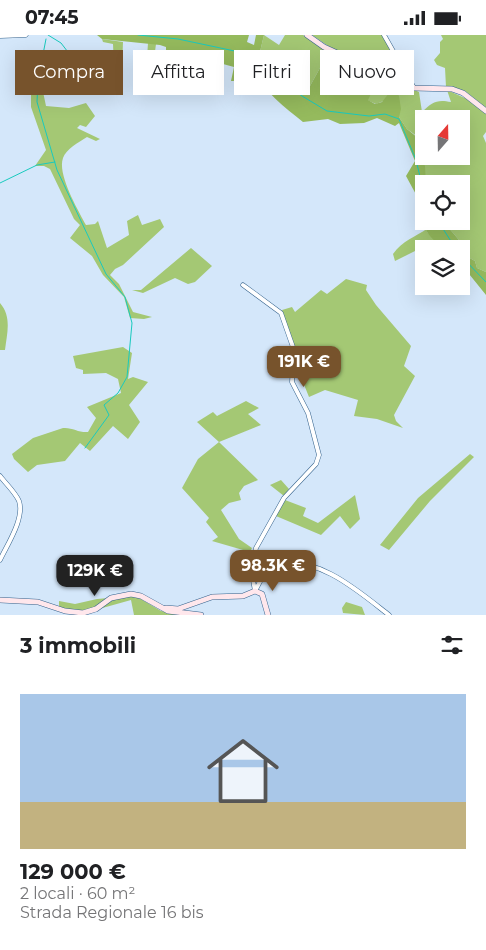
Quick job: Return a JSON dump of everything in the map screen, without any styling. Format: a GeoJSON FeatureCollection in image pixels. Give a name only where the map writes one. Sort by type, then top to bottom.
{"type":"FeatureCollection","features":[{"type":"Feature","properties":{"kind":"street"},"geometry":{"type":"LineString","coordinates":[[0,36],[26,35]]}},
{"type":"Feature","properties":{"kind":"street"},"geometry":{"type":"LineString","coordinates":[[307,35],[331,50]]}},
{"type":"Feature","properties":{"kind":"street"},"geometry":{"type":"LineString","coordinates":[[384,35],[393,50]]}},
{"type":"Feature","properties":{"kind":"street"},"geometry":{"type":"LineString","coordinates":[[414,88],[459,91],[486,111]]}},
{"type":"Feature","properties":{"kind":"street"},"geometry":{"type":"LineString","coordinates":[[243,285],[281,313],[294,350],[292,382],[308,413],[319,455],[316,464],[284,498],[256,548],[251,569],[255,591]]}},
{"type":"Feature","properties":{"kind":"street"},"geometry":{"type":"LineString","coordinates":[[0,476],[15,493],[20,508],[17,522],[0,560]]}},
{"type":"Feature","properties":{"kind":"street"},"geometry":{"type":"LineString","coordinates":[[0,600],[38,602],[65,613],[83,614],[118,596],[131,594],[141,596],[168,608],[178,609],[220,596],[243,596],[255,591],[265,572],[274,564],[301,564],[346,582],[389,615]]}},
{"type":"Feature","properties":{"kind":"street"},"geometry":{"type":"LineString","coordinates":[[255,591],[262,594],[268,615]]}},
{"type":"Feature","properties":{"kind":"street"},"geometry":{"type":"LineString","coordinates":[[141,596],[168,611],[201,615]]}},
{"type":"Feature","properties":{"kind":"green space"},"geometry":{"type":"Polygon","coordinates":[[[97,35],[249,35],[247,42],[254,45],[256,35],[264,35],[260,50],[234,50],[234,67],[224,64],[224,50],[166,50],[166,47],[160,45],[102,39],[97,35]]]}},
{"type":"Feature","properties":{"kind":"green space"},"geometry":{"type":"Polygon","coordinates":[[[264,35],[279,45],[285,35],[303,35],[327,50],[320,50],[320,68],[310,86],[310,50],[260,50],[264,35]]]}},
{"type":"Feature","properties":{"kind":"green space"},"geometry":{"type":"Polygon","coordinates":[[[312,35],[382,35],[391,50],[334,50],[312,35]]]}},
{"type":"Feature","properties":{"kind":"green space"},"geometry":{"type":"Polygon","coordinates":[[[441,35],[486,35],[486,108],[465,91],[446,87],[445,68],[437,65],[434,60],[440,53],[440,42],[443,39],[441,35]]]}},
{"type":"Feature","properties":{"kind":"green space"},"geometry":{"type":"Polygon","coordinates":[[[102,39],[123,42],[123,50],[113,50],[113,44],[103,42],[102,39]]]}},
{"type":"Feature","properties":{"kind":"green space"},"geometry":{"type":"Polygon","coordinates":[[[148,43],[156,44],[155,50],[148,50],[148,43]]]}},
{"type":"Feature","properties":{"kind":"green space"},"geometry":{"type":"Polygon","coordinates":[[[234,67],[234,81],[231,81],[234,67]]]}},
{"type":"Feature","properties":{"kind":"green space"},"geometry":{"type":"Polygon","coordinates":[[[320,68],[320,95],[370,95],[368,100],[375,104],[382,102],[388,95],[399,95],[401,109],[399,117],[407,129],[415,136],[415,161],[399,123],[395,126],[377,118],[364,123],[340,124],[328,119],[303,122],[272,95],[310,95],[310,86],[320,68]]]}},
{"type":"Feature","properties":{"kind":"green space"},"geometry":{"type":"Polygon","coordinates":[[[414,90],[419,92],[422,110],[415,110],[415,135],[407,129],[399,117],[399,95],[414,95],[414,90]]]}},
{"type":"Feature","properties":{"kind":"green space"},"geometry":{"type":"Polygon","coordinates":[[[447,90],[467,99],[486,113],[486,132],[483,136],[486,143],[486,272],[477,268],[475,261],[470,258],[470,240],[459,240],[450,230],[470,230],[470,175],[425,175],[425,165],[470,165],[470,110],[424,110],[435,102],[451,102],[447,90]]]}},
{"type":"Feature","properties":{"kind":"green space"},"geometry":{"type":"Polygon","coordinates":[[[31,95],[44,95],[46,106],[69,108],[86,103],[95,116],[86,127],[80,125],[77,128],[100,139],[96,141],[87,137],[77,143],[65,155],[62,165],[69,192],[86,225],[95,224],[98,221],[107,248],[129,235],[127,221],[138,215],[142,225],[160,219],[164,227],[110,275],[119,284],[133,312],[152,317],[144,319],[130,318],[124,297],[103,275],[92,256],[70,238],[80,225],[74,219],[50,169],[44,166],[35,166],[46,150],[31,107],[31,95]]]}},
{"type":"Feature","properties":{"kind":"green space"},"geometry":{"type":"Polygon","coordinates":[[[370,95],[399,95],[376,104],[367,100],[370,95]]]}},
{"type":"Feature","properties":{"kind":"green space"},"geometry":{"type":"Polygon","coordinates":[[[415,161],[415,165],[425,165],[425,175],[415,175],[415,193],[406,176],[415,161]]]}},
{"type":"Feature","properties":{"kind":"green space"},"geometry":{"type":"Polygon","coordinates":[[[425,230],[428,230],[427,232],[436,240],[415,240],[415,251],[395,261],[393,254],[405,242],[425,230]]]}},
{"type":"Feature","properties":{"kind":"green space"},"geometry":{"type":"Polygon","coordinates":[[[427,230],[450,230],[459,240],[433,240],[427,230]]]}},
{"type":"Feature","properties":{"kind":"green space"},"geometry":{"type":"Polygon","coordinates":[[[191,248],[212,266],[195,282],[188,284],[175,278],[143,293],[132,290],[141,290],[191,248]]]}},
{"type":"Feature","properties":{"kind":"green space"},"geometry":{"type":"Polygon","coordinates":[[[470,258],[475,261],[477,268],[486,272],[486,295],[470,275],[470,258]]]}},
{"type":"Feature","properties":{"kind":"green space"},"geometry":{"type":"Polygon","coordinates":[[[346,279],[367,285],[366,290],[376,305],[411,346],[404,366],[415,376],[394,415],[396,421],[403,428],[377,419],[354,416],[358,400],[325,390],[309,397],[297,367],[297,357],[282,310],[292,307],[295,312],[321,290],[327,294],[346,279]]]}},
{"type":"Feature","properties":{"kind":"green space"},"geometry":{"type":"Polygon","coordinates":[[[0,303],[4,308],[7,320],[5,350],[0,350],[0,303]]]}},
{"type":"Feature","properties":{"kind":"green space"},"geometry":{"type":"Polygon","coordinates":[[[123,347],[132,353],[128,379],[133,377],[148,382],[129,405],[140,422],[128,439],[113,426],[90,451],[80,443],[65,461],[37,465],[28,472],[14,459],[12,454],[33,438],[63,428],[88,432],[96,418],[87,407],[121,393],[118,379],[106,373],[83,374],[83,370],[76,368],[73,356],[123,347]]]}},
{"type":"Feature","properties":{"kind":"green space"},"geometry":{"type":"Polygon","coordinates":[[[246,401],[259,408],[248,414],[261,425],[219,442],[197,422],[213,412],[217,416],[246,401]]]}},
{"type":"Feature","properties":{"kind":"green space"},"geometry":{"type":"Polygon","coordinates":[[[219,442],[258,480],[244,486],[239,493],[241,500],[229,503],[221,510],[239,539],[252,548],[250,552],[212,541],[218,537],[206,522],[209,518],[182,488],[198,459],[219,442]]]}},
{"type":"Feature","properties":{"kind":"green space"},"geometry":{"type":"Polygon","coordinates":[[[470,454],[474,457],[430,501],[389,550],[380,545],[418,498],[470,454]]]}},
{"type":"Feature","properties":{"kind":"green space"},"geometry":{"type":"Polygon","coordinates":[[[281,480],[289,489],[284,496],[270,485],[281,480]]]}},
{"type":"Feature","properties":{"kind":"green space"},"geometry":{"type":"Polygon","coordinates":[[[355,495],[360,519],[350,529],[340,516],[321,535],[276,516],[285,500],[306,508],[303,516],[318,523],[355,495]]]}},
{"type":"Feature","properties":{"kind":"green space"},"geometry":{"type":"Polygon","coordinates":[[[132,596],[161,611],[187,615],[134,615],[131,600],[81,614],[59,607],[59,601],[75,604],[97,599],[132,596]]]}},
{"type":"Feature","properties":{"kind":"green space"},"geometry":{"type":"Polygon","coordinates":[[[346,602],[362,607],[365,615],[343,613],[342,608],[346,602]]]}},
{"type":"Feature","properties":{"kind":"waterway"},"geometry":{"type":"LineString","coordinates":[[48,35],[61,43],[66,50]]}},
{"type":"Feature","properties":{"kind":"waterway"},"geometry":{"type":"LineString","coordinates":[[138,35],[178,39],[244,53],[302,96],[327,111],[369,116],[385,114],[399,119],[416,160],[420,175]]}},
{"type":"Feature","properties":{"kind":"waterway"},"geometry":{"type":"LineString","coordinates":[[46,39],[38,80],[37,102],[57,170],[106,274],[125,297],[132,323],[127,377],[118,393],[104,405],[109,415],[85,448]]}},
{"type":"Feature","properties":{"kind":"waterway"},"geometry":{"type":"LineString","coordinates":[[0,183],[37,165],[55,162]]}},
{"type":"Feature","properties":{"kind":"waterway"},"geometry":{"type":"LineString","coordinates":[[444,230],[450,240]]}},
{"type":"Feature","properties":{"kind":"waterway"},"geometry":{"type":"LineString","coordinates":[[470,265],[486,282]]}}]}
